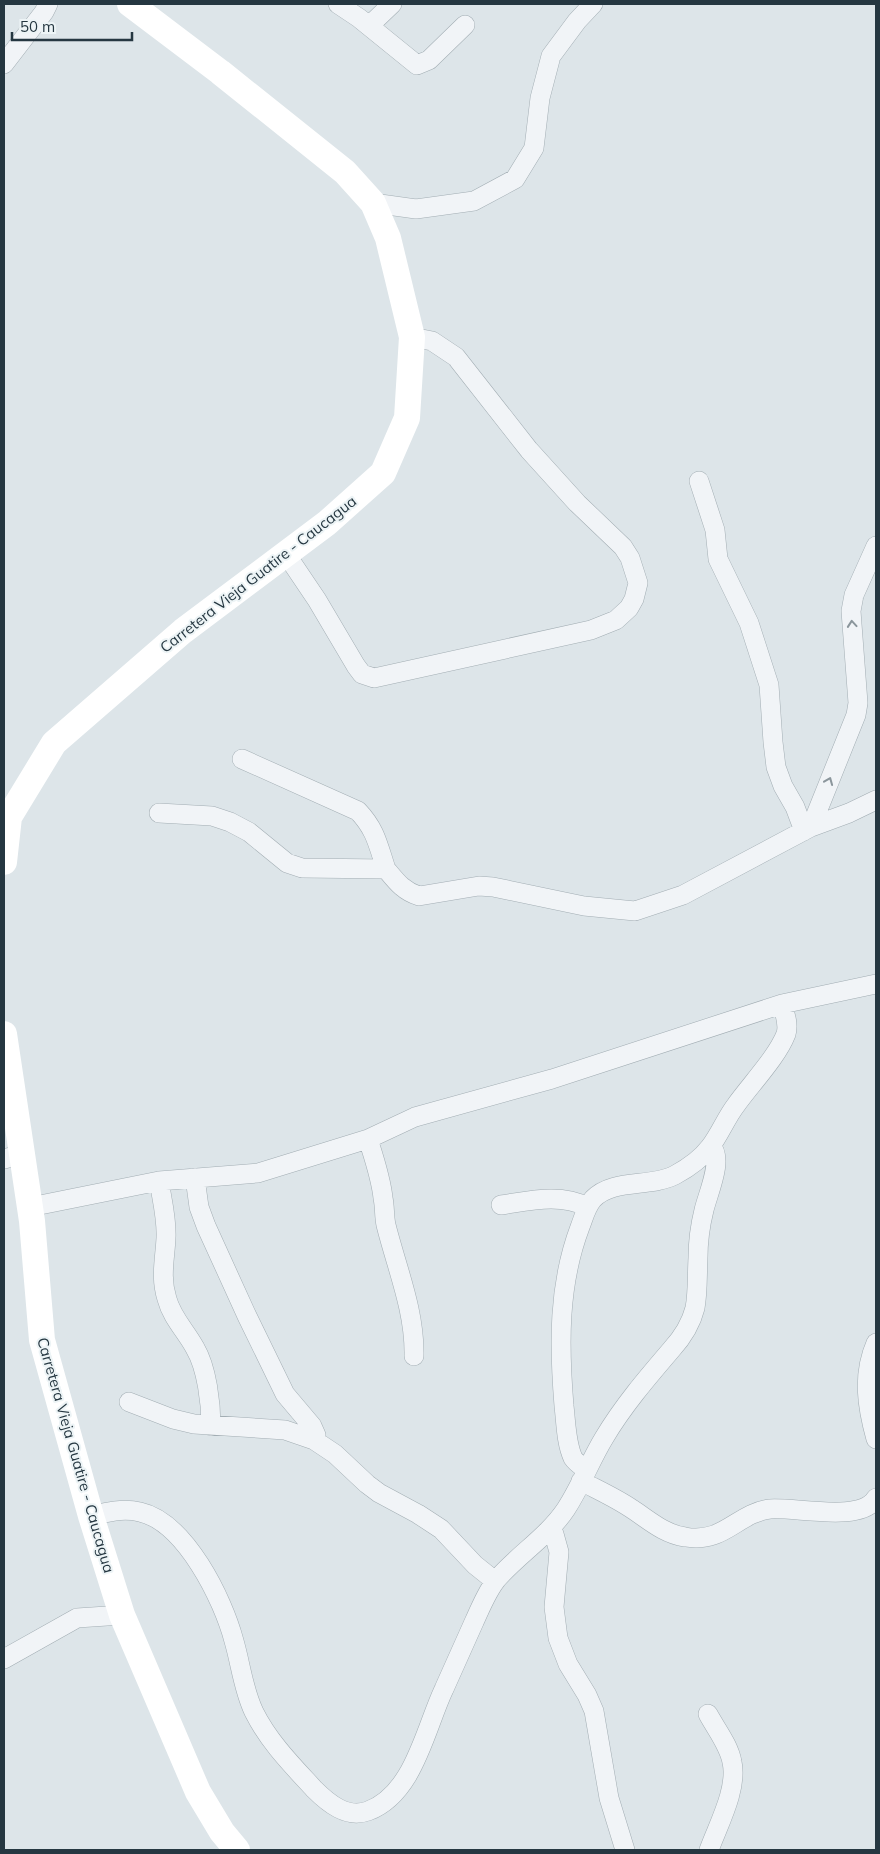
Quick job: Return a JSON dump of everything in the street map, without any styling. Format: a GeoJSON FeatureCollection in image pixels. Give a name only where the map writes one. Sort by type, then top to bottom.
{"type":"FeatureCollection","features":[{"type":"Feature","properties":{"kind":"main road","name":"Carretera Vieja Guatire - Caucagua"},"geometry":{"type":"LineString","coordinates":[[4,862],[8,817],[54,743],[183,631],[327,523],[383,473],[407,418],[412,337],[388,238],[373,204],[345,172],[220,72],[130,4]]}},
{"type":"Feature","properties":{"kind":"main road","name":"Carretera Vieja Guatire - Caucagua"},"geometry":{"type":"LineString","coordinates":[[4,1034],[13,1157],[30,1207],[42,1340],[91,1516],[122,1615],[198,1792],[222,1832],[237,1850]]}},
{"type":"Feature","properties":{"kind":"street"},"geometry":{"type":"LineString","coordinates":[[4,64],[44,12],[48,4]]}},
{"type":"Feature","properties":{"kind":"street"},"geometry":{"type":"LineString","coordinates":[[338,4],[369,26],[417,65],[429,60],[464,25]]}},
{"type":"Feature","properties":{"kind":"street"},"geometry":{"type":"LineString","coordinates":[[369,26],[392,4]]}},
{"type":"Feature","properties":{"kind":"street"},"geometry":{"type":"LineString","coordinates":[[373,204],[416,209],[474,201],[515,179],[534,148],[540,98],[551,56],[577,20],[593,4]]}},
{"type":"Feature","properties":{"kind":"street"},"geometry":{"type":"LineString","coordinates":[[286,554],[317,600],[356,666],[362,674],[374,678],[591,630],[616,620],[629,608],[634,599],[638,583],[630,558],[623,547],[546,470],[503,419],[456,358],[432,341],[412,337]]}},
{"type":"Feature","properties":{"kind":"street"},"geometry":{"type":"LineString","coordinates":[[700,482],[715,530],[718,559],[749,624],[769,685],[776,767],[807,829]]}},
{"type":"Feature","properties":{"kind":"street"},"geometry":{"type":"LineString","coordinates":[[807,829],[856,715],[858,703],[850,611],[854,594],[876,546]]}},
{"type":"Feature","properties":{"kind":"street"},"geometry":{"type":"LineString","coordinates":[[242,759],[358,812],[369,823],[375,833],[386,868],[401,887],[410,893],[419,896],[479,886],[493,887],[584,906],[635,911],[683,895],[807,829],[858,810],[876,800]]}},
{"type":"Feature","properties":{"kind":"street"},"geometry":{"type":"LineString","coordinates":[[159,813],[212,816],[230,822],[249,832],[287,862],[302,868],[386,868]]}},
{"type":"Feature","properties":{"kind":"street"},"geometry":{"type":"LineString","coordinates":[[30,1207],[159,1181],[258,1173],[368,1139],[415,1117],[552,1079],[782,1004],[876,984]]}},
{"type":"Feature","properties":{"kind":"street"},"geometry":{"type":"LineString","coordinates":[[782,1004],[787,1024],[780,1046],[735,1106],[711,1146],[694,1163],[672,1176],[660,1181],[611,1188],[602,1192],[587,1206],[574,1243],[566,1276],[560,1336],[569,1446],[584,1476],[662,1529],[685,1537],[697,1538],[718,1535],[760,1512],[781,1509],[849,1512],[866,1507],[874,1502],[876,1498]]}},
{"type":"Feature","properties":{"kind":"street"},"geometry":{"type":"LineString","coordinates":[[368,1139],[384,1198],[386,1222],[409,1306],[414,1339],[414,1356]]}},
{"type":"Feature","properties":{"kind":"street"},"geometry":{"type":"LineString","coordinates":[[91,1516],[118,1510],[138,1511],[156,1518],[172,1528],[204,1573],[223,1610],[234,1640],[247,1694],[264,1728],[282,1754],[323,1798],[336,1808],[353,1813],[363,1812],[380,1804],[404,1782],[416,1760],[436,1706],[485,1598],[495,1581],[550,1529],[565,1510],[617,1417],[680,1338],[691,1319],[696,1300],[698,1241],[701,1222],[717,1157],[716,1152],[711,1146]]}},
{"type":"Feature","properties":{"kind":"street"},"geometry":{"type":"LineString","coordinates":[[194,1178],[206,1226],[239,1300],[286,1394],[312,1426],[316,1436],[314,1440]]}},
{"type":"Feature","properties":{"kind":"street"},"geometry":{"type":"LineString","coordinates":[[159,1181],[166,1219],[166,1240],[162,1272],[164,1286],[168,1304],[175,1319],[202,1361],[211,1409],[211,1426]]}},
{"type":"Feature","properties":{"kind":"street"},"geometry":{"type":"LineString","coordinates":[[501,1206],[561,1199],[578,1202],[587,1206]]}},
{"type":"Feature","properties":{"kind":"street"},"geometry":{"type":"LineString","coordinates":[[876,1343],[870,1358],[866,1386],[869,1416],[876,1439]]}},
{"type":"Feature","properties":{"kind":"street"},"geometry":{"type":"LineString","coordinates":[[129,1402],[173,1419],[211,1426],[285,1430],[314,1440],[335,1454],[379,1493],[441,1529],[475,1565],[495,1581]]}},
{"type":"Feature","properties":{"kind":"street"},"geometry":{"type":"LineString","coordinates":[[550,1529],[554,1534],[560,1552],[554,1606],[558,1638],[568,1664],[587,1695],[594,1711],[609,1798],[625,1850]]}},
{"type":"Feature","properties":{"kind":"street"},"geometry":{"type":"LineString","coordinates":[[4,1659],[77,1618],[122,1615]]}},
{"type":"Feature","properties":{"kind":"street"},"geometry":{"type":"LineString","coordinates":[[708,1714],[729,1752],[734,1771],[732,1790],[709,1850]]}}]}
